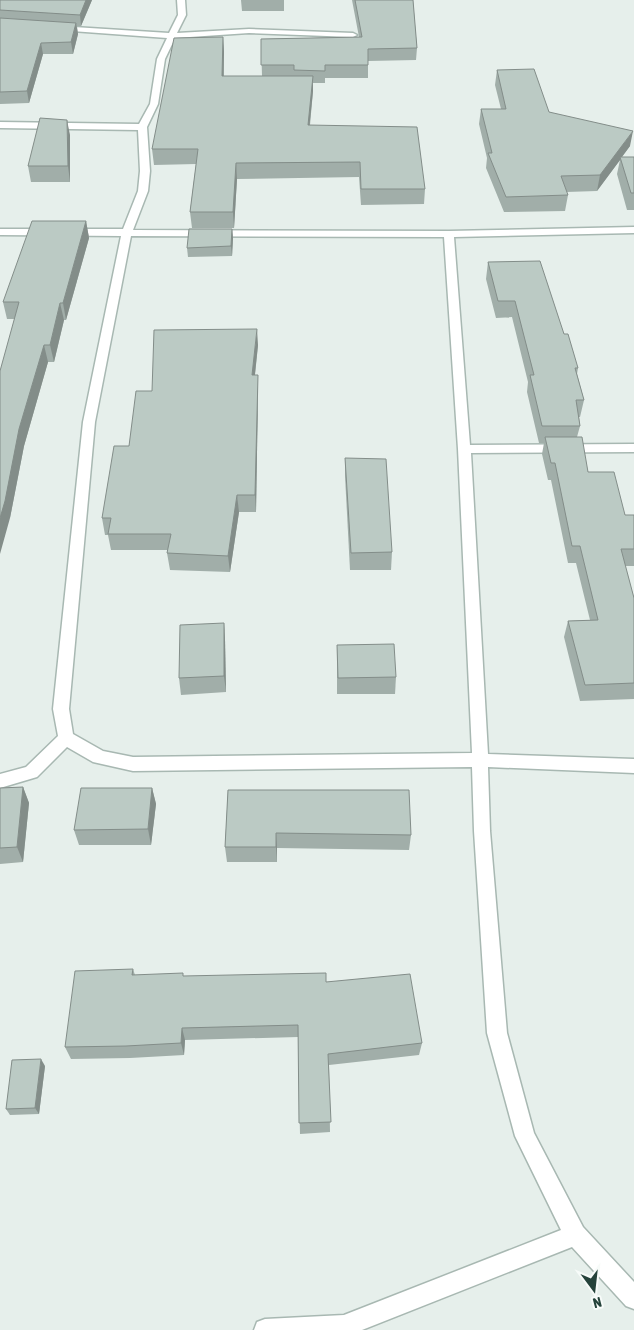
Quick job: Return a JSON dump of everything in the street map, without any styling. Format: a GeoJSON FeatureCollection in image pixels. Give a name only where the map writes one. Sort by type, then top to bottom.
{"type":"FeatureCollection","features":[{"type":"Feature","properties":{"kind":"street"},"geometry":{"type":"LineString","coordinates":[[66,738],[61,709],[89,422],[127,232],[143,192],[145,171],[142,127],[154,104],[161,59],[182,15],[181,0]]}},
{"type":"Feature","properties":{"kind":"street"},"geometry":{"type":"LineString","coordinates":[[50,28],[172,36],[249,31],[353,35]]}},
{"type":"Feature","properties":{"kind":"street"},"geometry":{"type":"LineString","coordinates":[[0,126],[142,127]]}},
{"type":"Feature","properties":{"kind":"street"},"geometry":{"type":"LineString","coordinates":[[0,232],[449,234],[634,230]]}},
{"type":"Feature","properties":{"kind":"street"},"geometry":{"type":"LineString","coordinates":[[449,234],[464,449],[482,831],[497,1033],[525,1136],[575,1235],[634,1298]]}},
{"type":"Feature","properties":{"kind":"street"},"geometry":{"type":"LineString","coordinates":[[464,449],[634,448]]}},
{"type":"Feature","properties":{"kind":"street"},"geometry":{"type":"LineString","coordinates":[[66,738],[99,757],[133,764],[480,760],[634,766]]}},
{"type":"Feature","properties":{"kind":"street"},"geometry":{"type":"LineString","coordinates":[[0,781],[31,772],[66,738]]}},
{"type":"Feature","properties":{"kind":"street"},"geometry":{"type":"LineString","coordinates":[[265,1330],[344,1326],[575,1235]]}},
{"type":"Feature","properties":{"kind":"building"},"geometry":{"type":"Polygon","coordinates":[[[0,0],[86,0],[80,15],[0,10],[0,0]]]}},
{"type":"Feature","properties":{"kind":"building"},"geometry":{"type":"Polygon","coordinates":[[[355,0],[413,0],[417,48],[368,49],[368,65],[325,65],[325,71],[294,70],[294,65],[261,65],[261,39],[362,37],[355,0]]]}},
{"type":"Feature","properties":{"kind":"building"},"geometry":{"type":"Polygon","coordinates":[[[0,18],[76,23],[71,42],[41,43],[27,91],[0,92],[0,18]]]}},
{"type":"Feature","properties":{"kind":"building"},"geometry":{"type":"Polygon","coordinates":[[[223,37],[222,76],[313,76],[308,125],[417,127],[425,189],[361,189],[360,162],[236,163],[233,212],[190,212],[198,149],[152,149],[174,38],[223,37]]]}},
{"type":"Feature","properties":{"kind":"building"},"geometry":{"type":"Polygon","coordinates":[[[534,69],[549,112],[633,131],[600,175],[561,176],[568,195],[506,197],[488,153],[492,153],[481,109],[506,109],[497,70],[534,69]]]}},
{"type":"Feature","properties":{"kind":"building"},"geometry":{"type":"Polygon","coordinates":[[[40,118],[67,120],[68,166],[28,166],[40,118]]]}},
{"type":"Feature","properties":{"kind":"building"},"geometry":{"type":"Polygon","coordinates":[[[620,157],[634,157],[634,193],[631,193],[620,157]]]}},
{"type":"Feature","properties":{"kind":"building"},"geometry":{"type":"Polygon","coordinates":[[[32,221],[86,221],[63,303],[60,303],[50,345],[44,345],[19,429],[0,518],[0,371],[19,302],[3,302],[32,221]]]}},
{"type":"Feature","properties":{"kind":"building"},"geometry":{"type":"Polygon","coordinates":[[[189,229],[232,229],[231,246],[187,248],[189,229]]]}},
{"type":"Feature","properties":{"kind":"building"},"geometry":{"type":"Polygon","coordinates":[[[540,261],[564,334],[568,334],[578,368],[575,368],[584,400],[576,400],[580,426],[542,426],[530,375],[534,375],[515,301],[498,301],[488,262],[540,261]]]}},
{"type":"Feature","properties":{"kind":"building"},"geometry":{"type":"Polygon","coordinates":[[[257,329],[252,375],[258,375],[255,495],[237,495],[228,556],[167,553],[171,534],[108,534],[111,518],[102,518],[114,446],[129,446],[136,391],[152,391],[154,330],[257,329]]]}},
{"type":"Feature","properties":{"kind":"building"},"geometry":{"type":"Polygon","coordinates":[[[545,437],[582,437],[588,472],[614,472],[625,515],[634,515],[634,549],[621,549],[634,598],[634,683],[585,685],[568,621],[598,620],[580,546],[572,546],[555,463],[551,463],[545,437]]]}},
{"type":"Feature","properties":{"kind":"building"},"geometry":{"type":"Polygon","coordinates":[[[345,458],[386,459],[392,552],[351,553],[345,458]]]}},
{"type":"Feature","properties":{"kind":"building"},"geometry":{"type":"Polygon","coordinates":[[[224,623],[224,676],[179,678],[180,625],[224,623]]]}},
{"type":"Feature","properties":{"kind":"building"},"geometry":{"type":"Polygon","coordinates":[[[394,644],[396,677],[338,678],[337,645],[394,644]]]}},
{"type":"Feature","properties":{"kind":"building"},"geometry":{"type":"Polygon","coordinates":[[[23,787],[17,847],[0,848],[0,788],[23,787]]]}},
{"type":"Feature","properties":{"kind":"building"},"geometry":{"type":"Polygon","coordinates":[[[81,788],[152,788],[148,829],[74,830],[81,788]]]}},
{"type":"Feature","properties":{"kind":"building"},"geometry":{"type":"Polygon","coordinates":[[[228,790],[409,790],[411,835],[276,833],[276,847],[225,847],[228,790]]]}},
{"type":"Feature","properties":{"kind":"building"},"geometry":{"type":"Polygon","coordinates":[[[133,969],[132,975],[183,973],[183,976],[326,973],[326,982],[410,974],[422,1043],[328,1054],[331,1122],[299,1123],[298,1025],[182,1028],[181,1043],[65,1047],[75,971],[133,969]]]}},
{"type":"Feature","properties":{"kind":"building"},"geometry":{"type":"Polygon","coordinates":[[[41,1059],[35,1108],[6,1109],[12,1060],[41,1059]]]}}]}
